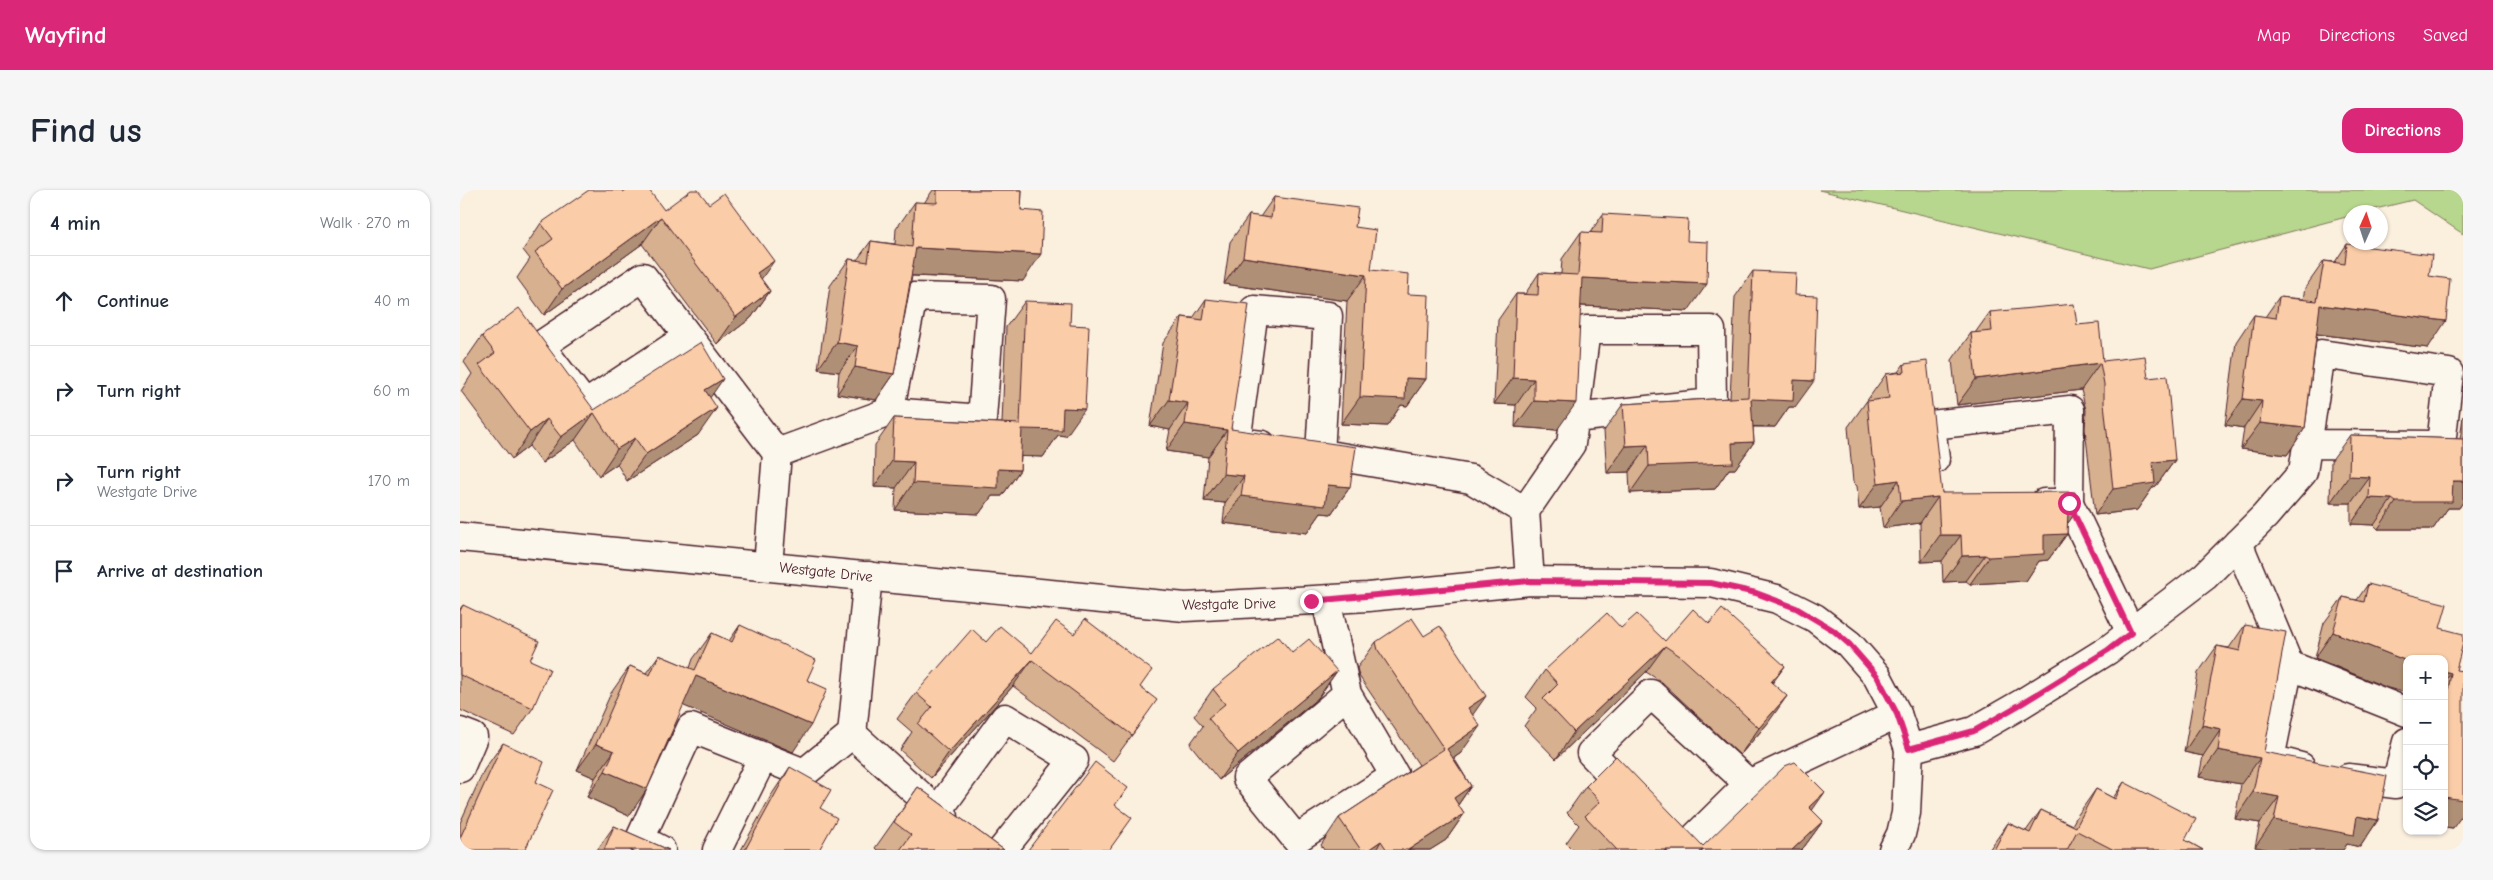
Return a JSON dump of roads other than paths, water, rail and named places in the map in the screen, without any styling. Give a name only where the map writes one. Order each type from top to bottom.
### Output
[{"type":"street","points":[[688,337],[585,405],[540,346],[644,277],[777,453],[768,566]]},
{"type":"street","points":[[777,453],[889,412],[982,418],[991,299],[913,297],[889,412]]},
{"type":"street","points":[[1320,454],[1328,316],[1254,310],[1236,442],[1471,478],[1525,511]]},
{"type":"street","points":[[1530,581],[1525,511],[1571,444],[1574,418],[1586,330],[1711,330],[1712,403],[1574,418]]},
{"type":"street","points":[[1909,749],[1974,731],[2021,704],[2108,650],[2205,576],[2265,516],[2303,472],[2307,444],[2321,354],[2449,373],[2442,445],[2307,444]]},
{"type":"street","points":[[1938,484],[1932,425],[2070,410],[2069,503],[2131,633]]},
{"type":"street","points":[[2020,503],[2069,503]]},
{"type":"street","name":"Westgate Drive","points":[[460,537],[1186,607],[1326,600],[1530,581],[1711,583],[1777,599],[1815,618],[1849,644],[1877,676],[1897,714],[1909,749],[1906,813],[1901,834],[1892,850]]},
{"type":"street","points":[[2238,543],[2289,665],[2270,760],[2333,776],[2396,784],[2406,745]]},
{"type":"street","points":[[661,850],[640,839],[691,728],[804,773],[852,734],[868,576]]},
{"type":"street","points":[[1326,600],[1347,694],[1395,776],[1296,839],[1247,778],[1347,694]]},
{"type":"street","points":[[2289,665],[2403,710]]},
{"type":"street","points":[[1749,784],[1651,694],[1591,753],[1684,848],[1749,784],[1897,714]]},
{"type":"street","points":[[937,812],[1005,718],[1074,760],[1002,850]]},
{"type":"street","points":[[460,732],[473,737],[460,768]]},
{"type":"street","points":[[852,734],[937,812],[977,839]]},
{"type":"street","points":[[717,850],[764,757]]}]
